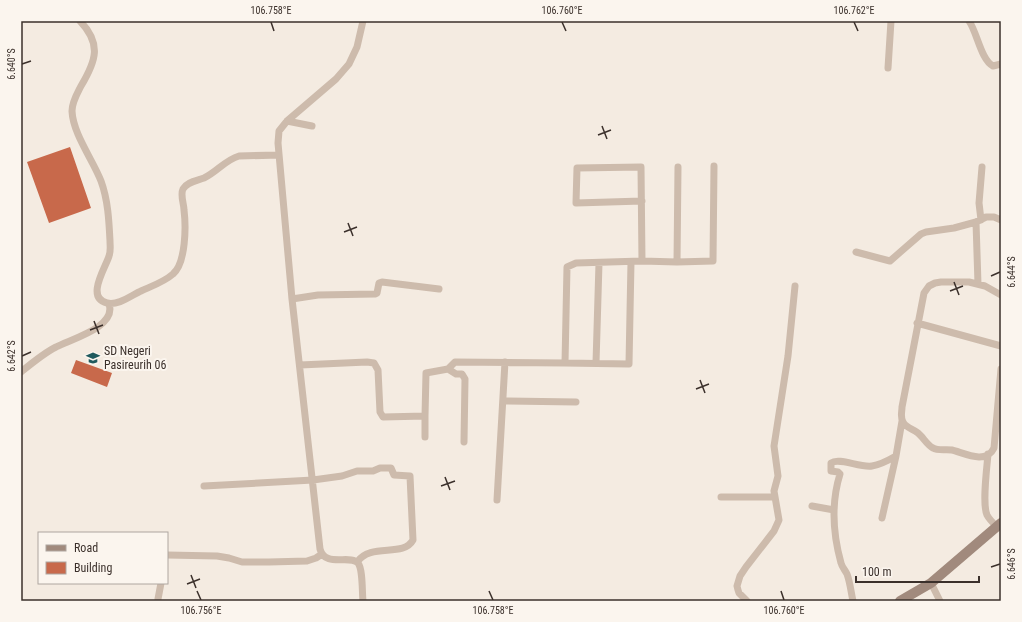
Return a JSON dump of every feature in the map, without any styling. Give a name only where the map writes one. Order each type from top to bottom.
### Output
[{"type":"main road","points":[[900,601],[931,583],[999,525]]},
{"type":"street","points":[[80,21],[91,33],[94,41],[94,54],[90,70],[75,97],[73,104],[73,117],[100,180],[106,203],[110,249],[107,263],[98,282],[97,288],[101,299],[109,304],[123,300],[163,281],[176,271],[180,264],[182,255],[185,221],[182,192],[186,186],[209,175],[234,157],[279,155]]},
{"type":"street","points":[[357,562],[327,558],[322,554],[320,549],[292,299],[278,143],[279,132],[286,121],[343,72],[354,56],[363,21]]},
{"type":"street","points":[[888,68],[891,21]]},
{"type":"street","points":[[969,21],[974,27],[987,61],[993,66],[1001,64]]},
{"type":"street","points":[[286,121],[312,126]]},
{"type":"street","points":[[565,363],[567,267],[576,263],[713,261],[714,166]]},
{"type":"street","points":[[642,201],[576,203],[578,168],[641,167],[642,201],[642,262]]},
{"type":"street","points":[[677,262],[678,167]]},
{"type":"street","points":[[978,284],[979,203],[982,167]]},
{"type":"street","points":[[856,252],[890,261],[926,232],[936,232],[990,217],[1001,220]]},
{"type":"street","points":[[425,437],[426,374],[448,369],[455,362],[629,364],[631,262]]},
{"type":"street","points":[[596,364],[599,263]]},
{"type":"street","points":[[292,299],[318,295],[375,294],[378,292],[379,283],[382,282],[439,289]]},
{"type":"street","points":[[882,518],[896,456],[902,421],[902,407],[924,293],[929,286],[941,282],[969,282],[978,284],[1001,295]]},
{"type":"street","points":[[747,601],[739,593],[737,586],[740,576],[746,566],[778,526],[779,516],[775,497],[775,486],[778,476],[774,446],[788,356],[795,286]]},
{"type":"street","points":[[21,372],[50,350],[88,332],[102,323],[110,314],[109,304]]},
{"type":"street","points":[[917,323],[1001,346]]},
{"type":"street","points":[[464,442],[465,362]]},
{"type":"street","points":[[497,500],[505,362]]},
{"type":"street","points":[[300,364],[374,363],[378,370],[380,412],[383,417],[426,416]]},
{"type":"street","points":[[448,369],[456,374],[462,374],[465,379]]},
{"type":"street","points":[[902,421],[907,427],[918,433],[934,448],[950,450],[971,457],[992,452],[998,443],[1001,369]]},
{"type":"street","points":[[503,401],[576,402]]},
{"type":"street","points":[[988,454],[985,508],[987,516],[999,525]]},
{"type":"street","points":[[853,601],[848,577],[842,566],[837,547],[834,510],[837,482],[840,474],[839,472],[831,471],[832,462],[847,462],[854,465],[872,466],[880,464],[896,456]]},
{"type":"street","points":[[204,486],[313,480],[342,476],[357,471],[373,471],[380,468],[391,468],[394,475],[411,477],[412,543],[403,548],[370,552],[362,556],[357,562]]},
{"type":"street","points":[[721,497],[775,497]]},
{"type":"street","points":[[812,506],[834,510]]},
{"type":"street","points":[[168,555],[217,556],[242,562],[269,562],[307,561],[322,554]]},
{"type":"street","points":[[357,562],[361,570],[363,601]]},
{"type":"street","points":[[931,583],[940,601]]},
{"type":"street","points":[[158,599],[161,584]]},
{"type":"building","points":[[70,147],[91,208],[49,223],[27,162]]},
{"type":"building","points":[[76,360],[112,373],[107,387],[71,373]]},
{"type":"place","name":"SD Negeri Pasireurih 06","points":[[93,358]]}]
